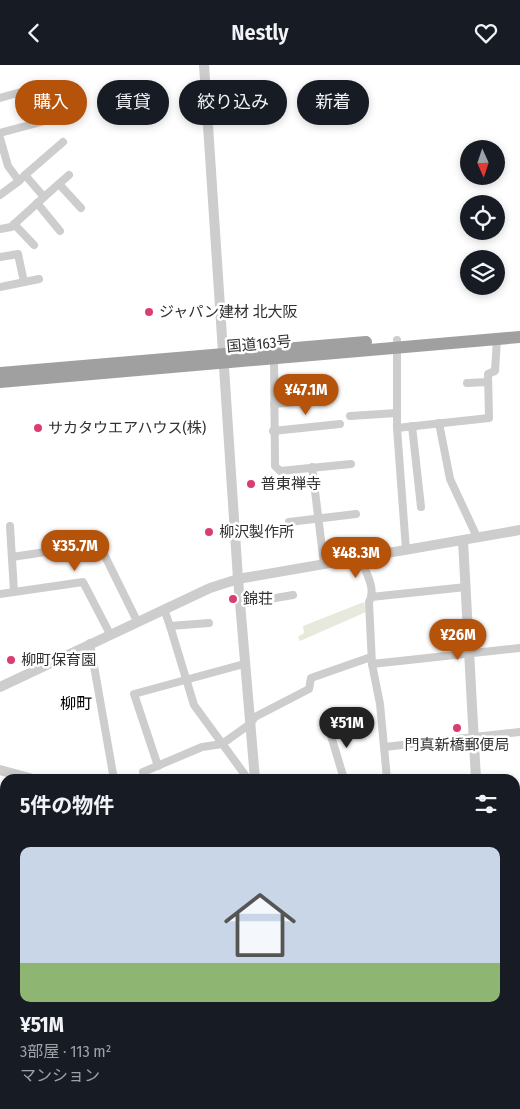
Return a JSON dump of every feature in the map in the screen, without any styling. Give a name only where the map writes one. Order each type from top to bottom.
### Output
[{"type":"highway","name":"国道163号","points":[[0,373],[274,355],[397,344],[520,329]]},
{"type":"highway","name":"国道163号","points":[[397,344],[520,337]]},
{"type":"highway","name":"国道163号","points":[[0,382],[225,359]]},
{"type":"street","points":[[204,65],[225,359],[238,579],[255,774]]},
{"type":"street","points":[[0,98],[15,94]]},
{"type":"street","points":[[0,133],[30,125]]},
{"type":"street","points":[[0,139],[8,166],[19,181]]},
{"type":"street","points":[[0,195],[19,181],[63,142]]},
{"type":"street","points":[[25,175],[44,197]]},
{"type":"street","points":[[0,229],[11,227],[70,175]]},
{"type":"street","points":[[59,184],[81,208]]},
{"type":"street","points":[[37,203],[60,231]]},
{"type":"street","points":[[14,224],[34,245]]},
{"type":"street","points":[[0,257],[18,254],[24,282]]},
{"type":"street","points":[[0,287],[39,279]]},
{"type":"street","points":[[397,428],[489,419],[488,375],[495,371],[497,339]]},
{"type":"street","points":[[397,344],[397,428],[406,550]]},
{"type":"street","points":[[274,355],[273,431],[275,466],[280,471],[351,464]]},
{"type":"street","points":[[467,383],[488,382]]},
{"type":"street","points":[[274,404],[327,399]]},
{"type":"street","points":[[350,416],[397,413]]},
{"type":"street","points":[[273,431],[340,423]]},
{"type":"street","points":[[440,423],[450,479],[477,537]]},
{"type":"street","points":[[412,426],[421,507]]},
{"type":"street","points":[[312,467],[324,564]]},
{"type":"street","points":[[289,522],[356,514]]},
{"type":"street","points":[[10,526],[14,592]]},
{"type":"street","points":[[0,687],[137,621],[210,588],[238,579],[520,530]]},
{"type":"street","points":[[463,541],[476,774]]},
{"type":"street","points":[[12,557],[99,544],[137,621]]},
{"type":"street","points":[[360,558],[371,587],[371,597],[368,602],[371,660],[380,704],[387,774]]},
{"type":"street","points":[[0,593],[83,582],[110,634]]},
{"type":"street","points":[[371,597],[466,587]]},
{"type":"street","points":[[240,604],[293,595]]},
{"type":"street","points":[[164,609],[194,705],[244,774]]},
{"type":"street","points":[[170,626],[209,623]]},
{"type":"street","points":[[90,643],[113,774]]},
{"type":"street","points":[[143,773],[202,747],[222,744],[250,724],[255,717],[309,689],[311,678],[371,660],[520,648]]},
{"type":"street","points":[[158,766],[134,694],[244,663]]},
{"type":"street","points":[[329,729],[342,774]]},
{"type":"street","points":[[384,747],[520,733]]},
{"type":"street","points":[[0,770],[14,774]]},
{"type":"shaded area","points":[[364,602],[366,612],[300,641],[298,637],[304,633],[303,626]]},
{"type":"place","name":"ジャパン建材 北大阪","points":[[149,312]]},
{"type":"place","name":"サカタウエアハウス(株)","points":[[38,428]]},
{"type":"place","name":"普東禅寺","points":[[251,484]]},
{"type":"place","name":"柳沢製作所","points":[[209,532]]},
{"type":"place","name":"錦荘","points":[[233,599]]},
{"type":"place","name":"柳町保育園","points":[[11,660]]},
{"type":"place","name":"門真新橋郵便局","points":[[457,728]]},
{"type":"district","name":"柳町","points":[[76,703]]}]
